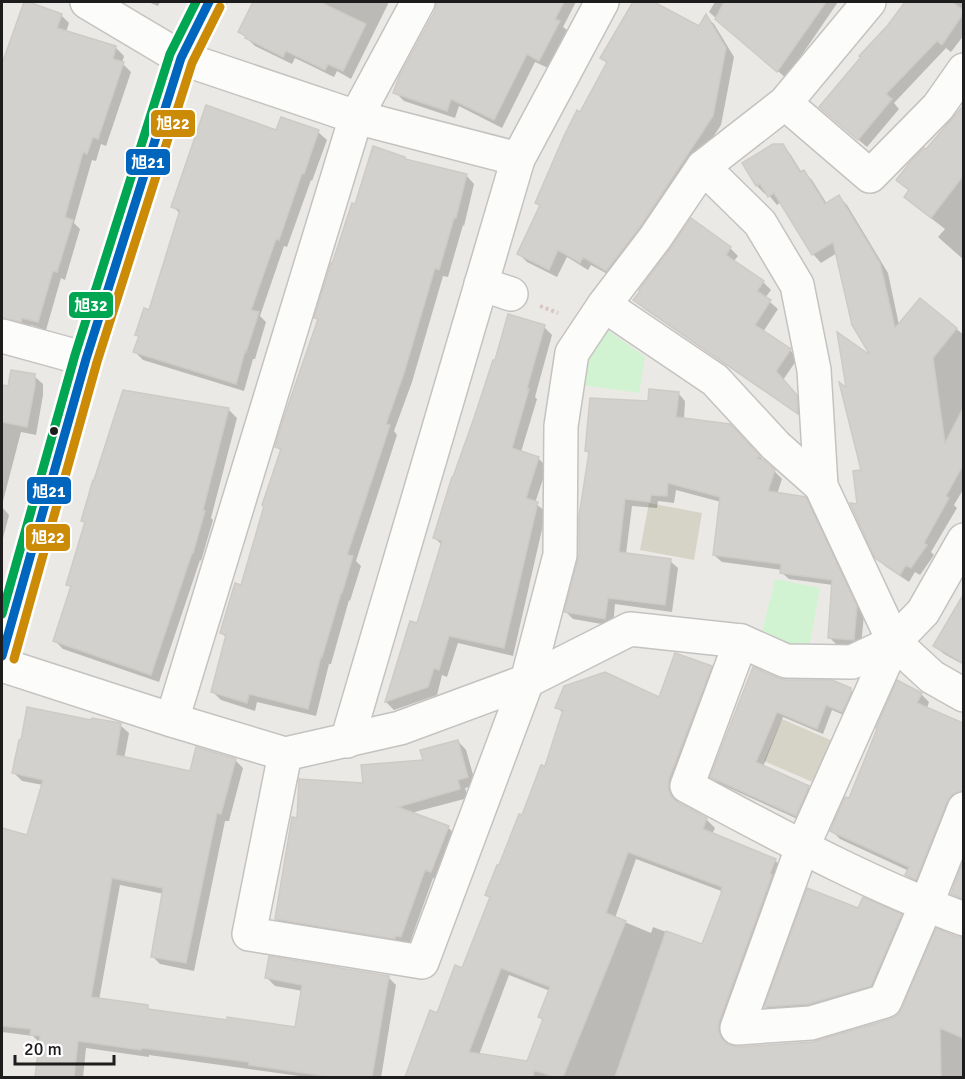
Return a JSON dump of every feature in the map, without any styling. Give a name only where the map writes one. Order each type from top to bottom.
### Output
[{"type":"street","points":[[87,2],[181,58],[356,117],[519,159]]},
{"type":"street","points":[[2,656],[86,358],[181,58],[209,2]]},
{"type":"street","points":[[172,720],[356,117],[418,2]]},
{"type":"street","points":[[347,741],[496,289],[519,159],[602,2]]},
{"type":"street","points":[[285,754],[249,934],[422,962],[527,681],[560,555],[561,426],[572,353],[586,315],[656,238],[703,167],[785,103],[869,2]]},
{"type":"street","points":[[785,103],[870,176],[938,107],[963,70]]},
{"type":"street","points":[[703,167],[760,223],[797,285],[814,370],[821,486],[894,642],[932,677],[963,695]]},
{"type":"street","points":[[586,315],[715,380],[776,446],[821,486]]},
{"type":"street","points":[[7,347],[86,358]]},
{"type":"street","points":[[963,540],[923,612],[894,642],[802,848],[737,1028],[811,1023],[885,1001],[926,906],[963,809]]},
{"type":"street","points":[[2,665],[285,754],[400,728],[527,681],[630,629],[741,641],[786,661],[852,662],[894,642]]},
{"type":"street","points":[[741,641],[687,786],[802,848],[926,906],[963,919]]},
{"type":"shaded area","points":[[649,503],[702,513],[694,560],[640,550]]},
{"type":"shaded area","points":[[782,719],[835,742],[817,784],[764,761]]},
{"type":"green space","points":[[599,324],[645,357],[639,393],[575,384]]},
{"type":"green space","points":[[775,579],[820,588],[809,648],[783,647],[761,636]]},
{"type":"building","points":[[24,2],[62,14],[57,28],[116,46],[113,59],[124,62],[98,139],[93,137],[87,154],[83,152],[65,217],[73,220],[57,272],[53,271],[38,322],[22,318],[21,322],[2,318],[2,64]]},
{"type":"building","points":[[253,2],[320,2],[366,24],[343,71],[328,64],[325,70],[286,51],[283,57],[245,38],[246,36],[238,32]]},
{"type":"building","points":[[437,2],[564,2],[555,19],[560,21],[539,61],[527,54],[494,120],[451,99],[447,111],[393,93],[399,77],[435,11]]},
{"type":"building","points":[[633,2],[654,2],[699,26],[706,14],[726,48],[713,116],[640,227],[606,271],[583,257],[580,263],[558,250],[549,270],[517,254],[540,205],[535,203],[564,136],[577,110],[580,112],[607,62],[600,58]]},
{"type":"building","points":[[724,2],[826,2],[777,72],[715,19]]},
{"type":"building","points":[[905,2],[952,2],[963,10],[963,14],[942,45],[937,41],[886,94],[892,99],[858,140],[819,107]]},
{"type":"building","points":[[206,105],[276,130],[281,117],[319,130],[251,310],[259,312],[236,384],[133,352],[139,336],[135,335],[144,308],[149,310],[180,210],[171,207]]},
{"type":"building","points":[[963,106],[963,176],[931,218],[904,197],[909,190],[896,180]]},
{"type":"building","points":[[773,144],[783,144],[800,172],[804,170],[825,204],[839,195],[880,263],[895,328],[920,298],[957,328],[933,358],[945,443],[963,408],[963,465],[946,496],[949,498],[924,543],[927,545],[911,568],[906,565],[900,575],[875,558],[850,503],[857,504],[853,471],[861,470],[839,382],[846,387],[837,332],[870,355],[852,325],[833,242],[812,255],[774,193],[768,197],[760,184],[756,186],[742,163]]},
{"type":"building","points":[[373,146],[405,157],[405,159],[467,174],[456,218],[454,218],[439,270],[435,268],[404,373],[386,424],[390,425],[347,555],[353,556],[321,656],[308,709],[249,694],[247,703],[211,692],[226,635],[220,633],[235,583],[241,585],[264,506],[262,505],[281,449],[275,447],[282,423],[318,319],[314,318],[331,263],[352,203],[355,204]]},
{"type":"building","points":[[691,218],[731,247],[726,255],[764,281],[757,291],[771,300],[755,325],[791,349],[776,371],[797,395],[798,414],[633,300]]},
{"type":"building","points":[[508,314],[545,325],[512,448],[539,457],[526,498],[538,502],[504,648],[449,636],[439,670],[434,668],[428,687],[385,702],[410,621],[417,623],[442,541],[433,538],[452,477],[493,360],[495,360]]},
{"type":"building","points":[[11,370],[35,374],[27,427],[2,422],[2,385],[8,386]]},
{"type":"building","points":[[649,389],[679,392],[676,417],[730,424],[760,456],[757,458],[775,470],[768,491],[806,497],[857,606],[854,640],[828,638],[832,580],[780,573],[781,564],[713,555],[720,497],[668,483],[667,496],[651,495],[650,502],[625,499],[619,552],[671,559],[665,605],[608,598],[605,619],[564,612],[579,555],[579,516],[589,452],[585,451],[590,398],[648,401]]},
{"type":"building","points":[[123,390],[229,408],[193,553],[151,675],[53,641],[71,586],[66,585],[85,522],[81,521]]},
{"type":"building","points":[[963,595],[963,663],[933,646]]},
{"type":"building","points":[[675,653],[712,666],[669,779],[668,788],[671,796],[678,803],[707,818],[703,829],[776,859],[719,1022],[718,1030],[722,1039],[729,1045],[738,1047],[812,1042],[891,1019],[898,1015],[902,1008],[936,928],[957,937],[963,937],[963,1038],[940,1028],[941,1077],[615,1077],[666,931],[702,944],[722,891],[722,887],[628,852],[606,913],[626,921],[563,1077],[554,1077],[534,1070],[533,1077],[405,1077],[430,1010],[437,1013],[455,965],[462,968],[490,897],[485,895],[497,865],[499,865],[519,814],[522,815],[541,765],[545,766],[563,710],[555,708],[564,686],[605,672],[659,697]],"holes":[[[501,968],[550,987],[538,1017],[543,1019],[527,1061],[469,1052]]]},
{"type":"building","points":[[753,667],[785,680],[832,680],[851,688],[842,712],[826,705],[817,729],[777,712],[756,762],[809,786],[796,816],[710,777]]},
{"type":"building","points":[[897,680],[922,693],[917,703],[963,723],[963,791],[953,794],[947,802],[916,880],[905,875],[909,867],[830,831],[845,797],[849,798]]},
{"type":"building","points":[[27,707],[91,720],[92,718],[121,723],[116,755],[190,771],[196,747],[236,759],[221,814],[217,813],[186,963],[151,957],[163,888],[112,878],[91,997],[148,1005],[148,1009],[295,1027],[302,985],[265,978],[269,956],[389,976],[372,1077],[331,1077],[249,1065],[249,1062],[78,1041],[74,1077],[35,1077],[40,1036],[30,1035],[31,1029],[2,1026],[2,828],[27,835],[43,780],[12,773]]},
{"type":"building","points":[[458,740],[468,777],[458,780],[460,789],[398,807],[449,826],[431,872],[425,870],[401,937],[395,936],[395,939],[275,919],[292,817],[297,818],[299,779],[363,783],[361,765],[423,760],[420,750]]},
{"type":"building","points":[[963,861],[963,899],[951,894]]},
{"type":"building","points":[[807,888],[858,908],[863,897],[902,914],[871,986],[808,1004],[764,1007]]},
{"type":"transit line","name":"旭32","points":[[2,614],[75,355],[170,54],[196,2]]},
{"type":"transit line","name":"旭21","points":[[2,656],[86,359],[181,58],[209,2]]},
{"type":"transit line","name":"旭22","points":[[14,659],[97,362],[192,63],[220,7]]}]
